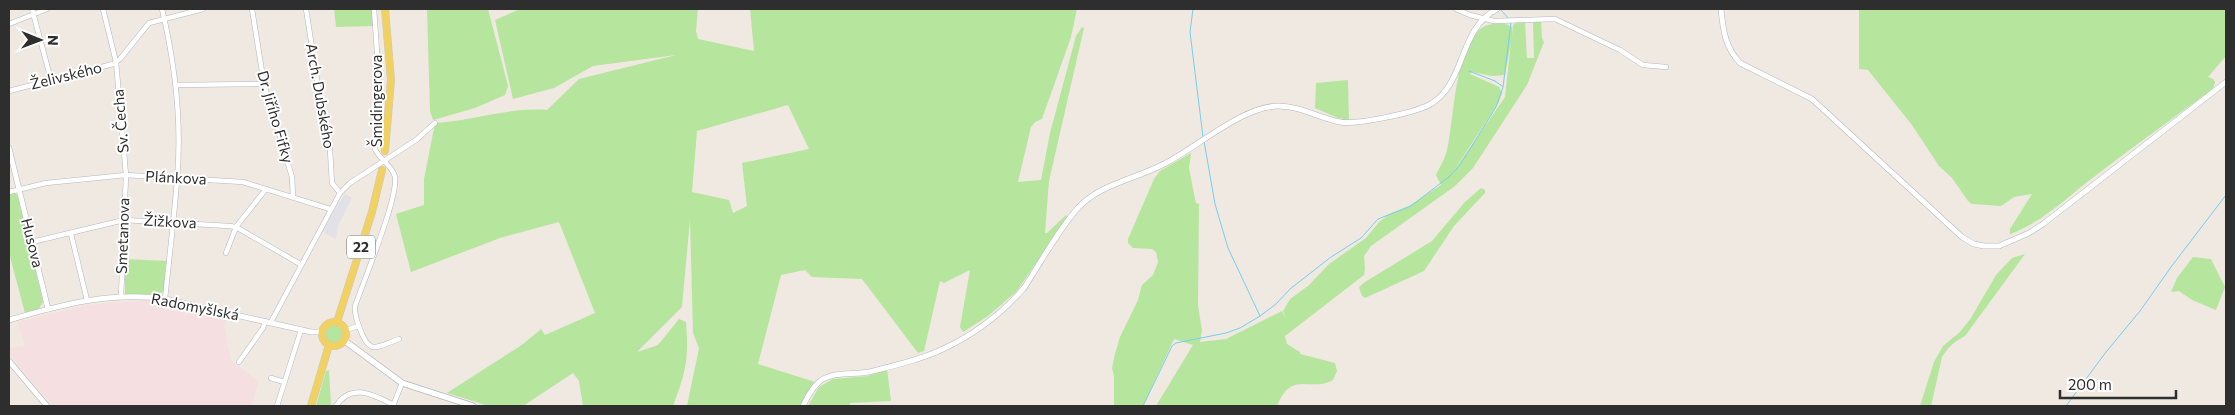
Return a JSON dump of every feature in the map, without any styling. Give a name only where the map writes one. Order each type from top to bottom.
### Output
[{"type":"main road","points":[[385,9],[390,80],[385,152]]},
{"type":"main road","name":"22","points":[[337,322],[372,212],[382,170]]},
{"type":"main road","points":[[337,322],[346,330],[344,341],[336,346],[329,345],[324,341],[322,332],[327,324],[337,322]]},
{"type":"main road","points":[[344,341],[402,383],[473,406]]},
{"type":"main road","points":[[311,406],[329,345]]},
{"type":"street","points":[[32,9],[51,80]]},
{"type":"street","points":[[9,24],[47,9]]},
{"type":"street","name":"Sv. Čecha","points":[[103,9],[116,62],[126,175]]},
{"type":"street","points":[[162,9],[176,86],[178,179],[165,299]]},
{"type":"street","name":"Želivského","points":[[9,91],[51,80],[77,77],[116,62],[147,26],[164,18],[203,9]]},
{"type":"street","name":"Dr. Jiřího Fifky","points":[[252,9],[264,84],[292,176],[293,196]]},
{"type":"street","name":"Arch. Dubského","points":[[306,9],[321,105],[329,134],[332,183],[340,193]]},
{"type":"street","name":"Šmidingerova","points":[[358,326],[355,306],[387,215],[394,187],[394,175],[375,149],[380,80],[374,9]]},
{"type":"street","points":[[1456,9],[1494,21],[1555,19],[1620,50],[1643,64],[1666,68]]},
{"type":"street","points":[[803,406],[817,384],[827,377],[867,372],[905,361],[944,349],[965,336],[992,318],[1014,299],[1024,288],[1078,209],[1095,194],[1167,163],[1248,114],[1268,107],[1287,106],[1340,122],[1356,123],[1429,105],[1445,92],[1457,70],[1472,32],[1483,18],[1497,9]]},
{"type":"street","points":[[1721,9],[1726,42],[1731,54],[1740,63],[1812,99],[1962,237],[1974,244],[1984,246],[1999,246],[2043,224],[2226,82]]},
{"type":"street","points":[[176,86],[264,84]]},
{"type":"street","points":[[238,362],[268,322],[340,193],[350,183],[416,140],[435,123]]},
{"type":"street","name":"Husova","points":[[9,148],[48,309]]},
{"type":"street","name":"Plánkova","points":[[9,192],[46,183],[126,175],[238,182],[293,196],[330,209]]},
{"type":"street","name":"Smetanova","points":[[121,297],[126,175]]},
{"type":"street","points":[[226,253],[236,226],[266,189]]},
{"type":"street","name":"Žižkova","points":[[32,242],[124,220],[236,226],[300,264]]},
{"type":"street","points":[[71,234],[87,300]]},
{"type":"street","name":"Radomyšlská","points":[[9,320],[87,300],[121,297],[165,299],[301,330],[322,332]]},
{"type":"street","points":[[346,330],[358,326],[368,346],[376,347],[399,339]]},
{"type":"street","points":[[277,406],[301,330]]},
{"type":"street","points":[[9,361],[47,406]]},
{"type":"street","points":[[271,378],[284,382]]},
{"type":"street","points":[[336,406],[344,396],[362,392],[393,405],[402,383]]},
{"type":"shaded area","points":[[345,194],[352,198],[338,226],[336,239],[321,231]]},
{"type":"shaded area","points":[[148,300],[227,317],[224,326],[231,360],[259,382],[251,406],[53,406],[9,354],[9,348],[25,346],[18,322],[87,305]]},
{"type":"green space","points":[[334,9],[372,9],[373,26],[336,27]]},
{"type":"green space","points":[[427,9],[488,9],[508,86],[505,95],[475,108],[433,120],[430,111]]},
{"type":"green space","points":[[520,9],[698,9],[696,31],[698,39],[754,51],[750,9],[1077,9],[1071,37],[1042,119],[1035,122],[1031,127],[1018,182],[1041,180],[1050,133],[1076,36],[1082,27],[1084,28],[1049,181],[1045,233],[1066,215],[1067,218],[1017,291],[988,316],[963,332],[960,327],[970,270],[944,283],[940,281],[924,351],[918,353],[862,279],[812,277],[805,270],[781,275],[758,364],[815,382],[800,406],[687,406],[699,348],[693,333],[690,219],[682,307],[637,352],[658,345],[679,319],[686,322],[686,365],[673,406],[583,406],[579,381],[573,373],[523,406],[489,406],[447,393],[523,344],[541,329],[545,335],[595,313],[559,222],[500,238],[411,272],[396,214],[424,205],[424,179],[435,123],[519,110],[547,110],[579,79],[676,55],[593,66],[554,88],[513,99],[495,20]],"holes":[[[788,105],[809,149],[742,163],[747,206],[733,213],[729,200],[692,192],[697,131]]]},
{"type":"green space","points":[[1859,9],[2226,9],[2226,56],[2208,77],[2215,82],[2213,89],[2124,154],[2044,216],[2010,234],[2010,229],[2032,194],[2014,197],[2001,206],[1972,204],[1968,201],[1952,178],[1939,166],[1912,125],[1868,70],[1859,69]]},
{"type":"green space","points":[[1541,21],[1544,42],[1527,85],[1473,168],[1455,186],[1371,246],[1364,256],[1364,275],[1285,336],[1287,344],[1300,352],[1300,354],[1335,363],[1337,371],[1333,380],[1325,383],[1295,385],[1289,388],[1283,395],[1277,406],[1156,406],[1193,345],[1174,339],[1143,406],[1114,406],[1114,376],[1112,368],[1120,337],[1138,300],[1142,285],[1153,275],[1158,262],[1156,252],[1152,249],[1133,248],[1128,243],[1128,239],[1154,179],[1160,171],[1191,153],[1189,168],[1196,203],[1199,204],[1198,306],[1202,330],[1200,342],[1226,339],[1282,311],[1286,320],[1283,311],[1290,299],[1308,286],[1329,264],[1366,238],[1379,222],[1391,213],[1409,206],[1441,185],[1436,175],[1446,154],[1458,79],[1463,58],[1470,41],[1481,29],[1494,24],[1512,27],[1512,35],[1513,25],[1517,22],[1525,22],[1527,58],[1534,58],[1533,22]],"holes":[[[1511,42],[1505,97],[1451,175],[1499,102],[1502,93],[1499,87],[1470,74],[1472,72],[1492,76],[1505,75]]]},
{"type":"green space","points":[[1348,80],[1349,120],[1338,118],[1315,108],[1316,83]]},
{"type":"green space","points":[[1481,188],[1485,190],[1485,193],[1454,226],[1424,271],[1365,298],[1362,296],[1359,287],[1432,241],[1465,202]]},
{"type":"green space","points":[[14,192],[18,196],[43,302],[38,310],[25,313],[9,253],[9,193]]},
{"type":"green space","points":[[2025,254],[1965,336],[1944,353],[1931,406],[1920,406],[1934,362],[1943,346],[1960,332],[1971,318],[1996,275],[2012,258]]},
{"type":"green space","points":[[2193,257],[2211,259],[2225,287],[2216,310],[2192,300],[2179,291],[2171,292],[2177,278]]},
{"type":"green space","points":[[125,259],[166,261],[164,291],[158,295],[125,294]]},
{"type":"green space","points":[[334,325],[340,328],[343,334],[340,340],[334,343],[328,340],[325,334],[328,328]]},
{"type":"green space","points":[[887,369],[891,401],[850,403],[850,406],[808,406],[819,387],[833,379],[868,376]]},
{"type":"green space","points":[[329,370],[331,406],[316,406],[326,371]]},
{"type":"waterway","points":[[1193,9],[1190,32],[1203,137]]},
{"type":"waterway","points":[[1500,9],[1509,19]]},
{"type":"waterway","points":[[1143,406],[1172,346],[1176,343],[1226,333],[1240,328],[1260,316],[1276,304],[1290,289],[1331,257],[1361,238],[1378,219],[1411,206],[1450,176],[1460,165],[1496,107],[1503,87],[1511,23]]},
{"type":"waterway","points":[[1469,71],[1495,81],[1502,86]]},
{"type":"waterway","points":[[1204,141],[1215,204],[1228,248],[1260,316]]},
{"type":"waterway","points":[[2066,406],[2106,352],[2140,311],[2226,195]]}]
